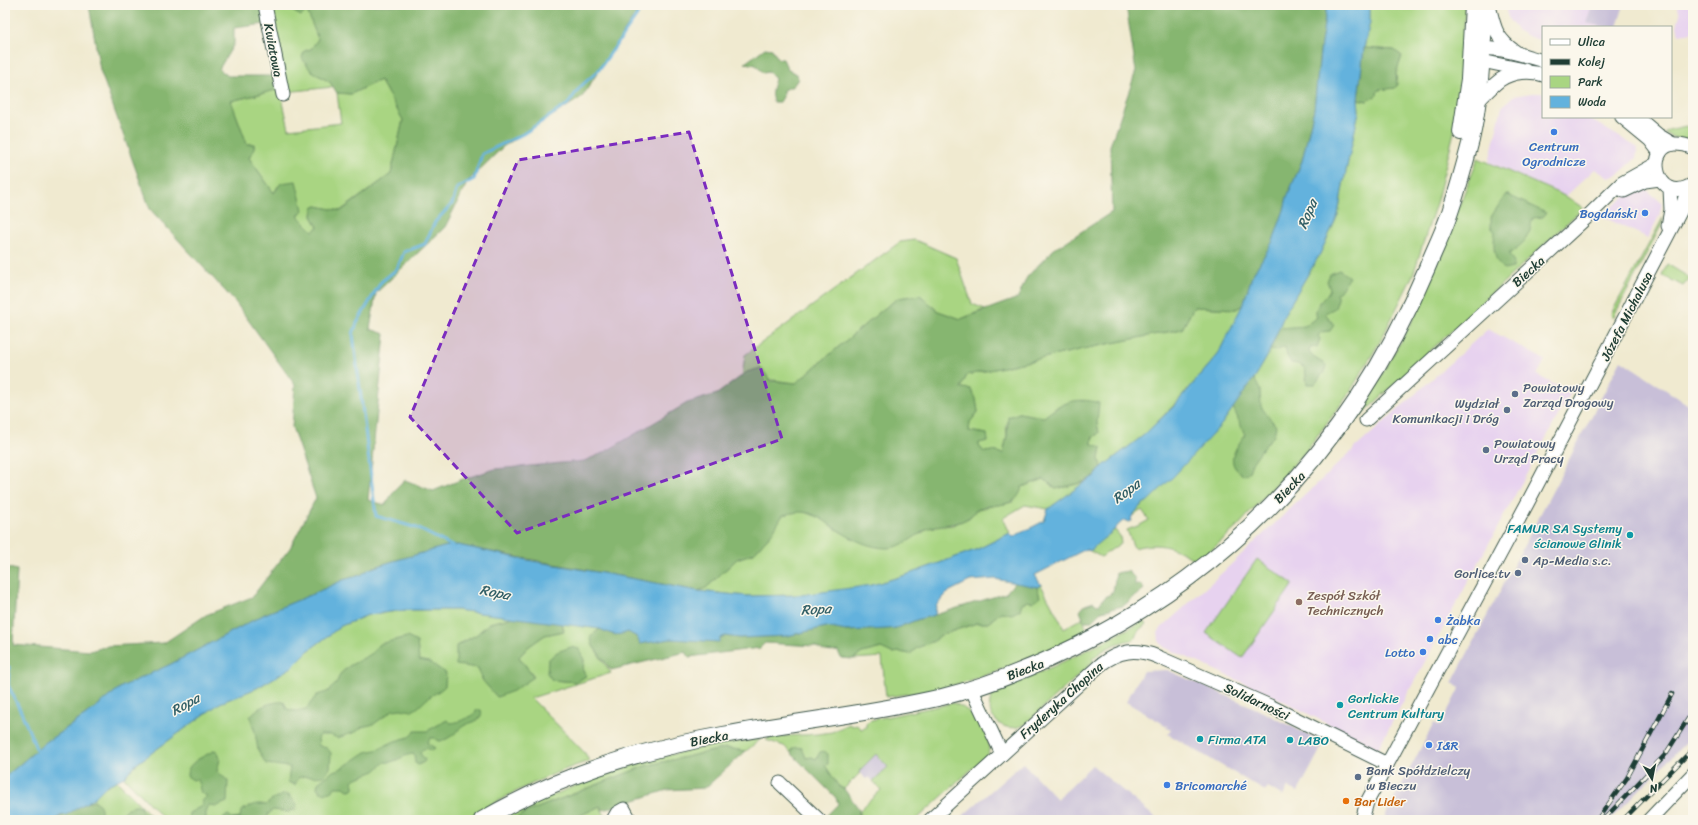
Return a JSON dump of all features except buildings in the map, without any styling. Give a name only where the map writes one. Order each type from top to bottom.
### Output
[{"type":"main road","points":[[1473,5],[1478,57]]},
{"type":"main road","points":[[1478,57],[1485,5]]},
{"type":"main road","name":"Biecka","points":[[482,820],[561,781],[622,759],[675,745],[723,735],[892,707],[944,696],[971,688],[1032,667],[1061,655],[1131,617],[1180,584],[1232,543],[1307,468],[1344,421],[1390,346],[1420,284],[1451,211],[1471,140],[1478,101],[1478,57]]},
{"type":"main road","name":"Biecka","points":[[1420,284],[1445,200],[1478,57]]},
{"type":"street","name":"Kwiatowa","points":[[265,5],[283,95]]},
{"type":"street","points":[[1489,5],[1498,35],[1505,45],[1519,54]]},
{"type":"street","points":[[1478,57],[1497,50],[1519,54],[1542,61]]},
{"type":"street","points":[[1478,57],[1538,73]]},
{"type":"street","points":[[1478,101],[1500,80],[1510,75],[1538,73]]},
{"type":"street","points":[[1623,118],[1650,140],[1658,158],[1660,179],[1670,188],[1679,189],[1690,186]]},
{"type":"street","points":[[1638,118],[1658,135],[1673,144],[1691,144]]},
{"type":"street","name":"Biecka","points":[[1366,420],[1585,219],[1622,183],[1658,158],[1673,144]]},
{"type":"street","name":"Biecka","points":[[1585,219],[1631,186],[1645,181],[1660,179]]},
{"type":"street","name":"Józefa Michalusa","points":[[1362,820],[1367,802],[1528,502],[1681,210],[1690,186]]},
{"type":"street","name":"Józefa Michalusa","points":[[1666,237],[1671,210],[1670,188]]},
{"type":"street","name":"Solidarności","points":[[1124,652],[1136,651],[1149,653],[1270,706],[1387,764]]},
{"type":"street","name":"Fryderyka Chopina","points":[[930,820],[1100,665],[1110,657],[1124,652]]},
{"type":"street","points":[[971,688],[1002,754]]},
{"type":"street","points":[[1649,820],[1693,774]]},
{"type":"street","points":[[780,783],[819,820]]},
{"type":"street","points":[[613,820],[617,813],[624,809],[630,820]]},
{"type":"highlighted area","points":[[689,132],[782,439],[517,533],[410,417],[518,160]]},
{"type":"shaded area","points":[[1508,5],[1592,5],[1586,23],[1601,26],[1542,26],[1542,41],[1530,37],[1517,30],[1509,20],[1506,11]]},
{"type":"shaded area","points":[[1592,5],[1624,5],[1617,26],[1601,26],[1586,23]]},
{"type":"shaded area","points":[[1677,5],[1693,5],[1693,32],[1679,34],[1677,26],[1680,14]]},
{"type":"shaded area","name":"Centrum Ogrodnicze","points":[[1542,93],[1542,118],[1588,118],[1638,148],[1636,158],[1619,174],[1609,178],[1595,169],[1566,196],[1489,162],[1502,107],[1513,96]]},
{"type":"shaded area","points":[[1640,187],[1646,189],[1662,203],[1659,216],[1648,238],[1601,216],[1624,197]]},
{"type":"shaded area","points":[[1488,329],[1545,360],[1537,375],[1555,385],[1572,390],[1377,750],[1282,700],[1164,647],[1159,641],[1158,631],[1354,449]]},
{"type":"shaded area","points":[[1621,360],[1693,408],[1693,735],[1610,820],[1383,820],[1434,723],[1440,726],[1460,687],[1452,683]]},
{"type":"shaded area","points":[[1167,670],[1255,708],[1324,743],[1298,792],[1288,787],[1283,796],[1268,787],[1265,791],[1168,734],[1171,730],[1166,728],[1167,726],[1126,702],[1143,671]]},
{"type":"shaded area","points":[[876,754],[888,767],[873,781],[869,777],[866,779],[858,771]]},
{"type":"shaded area","points":[[1023,763],[1057,799],[1092,765],[1158,820],[958,820]]},
{"type":"green space","points":[[89,5],[263,5],[266,24],[234,28],[234,44],[219,69],[228,76],[278,76],[280,89],[231,101],[247,144],[254,144],[254,149],[249,158],[274,193],[281,183],[296,181],[303,210],[298,216],[313,231],[318,227],[312,216],[313,208],[317,206],[341,211],[391,174],[403,120],[380,80],[351,94],[337,93],[330,82],[311,71],[302,58],[304,51],[311,49],[318,39],[307,11],[301,16],[289,9],[288,5],[641,5],[582,97],[504,146],[468,181],[445,227],[376,293],[370,329],[385,334],[368,500],[385,505],[395,490],[405,480],[433,491],[463,479],[495,469],[584,461],[603,453],[687,403],[717,394],[747,372],[761,368],[771,381],[796,383],[898,298],[920,295],[938,311],[961,319],[1018,298],[1027,277],[1053,250],[1112,212],[1110,146],[1136,71],[1126,5],[1327,5],[1321,43],[1314,109],[1302,161],[1287,197],[1273,241],[1252,276],[1243,305],[1236,309],[1194,307],[1182,329],[967,375],[961,388],[971,389],[976,399],[978,412],[970,422],[969,431],[987,434],[988,441],[979,443],[979,446],[984,452],[993,451],[1003,454],[1007,436],[1008,417],[1019,413],[1044,417],[1069,402],[1083,400],[1099,403],[1097,423],[1099,433],[1092,438],[1092,444],[1101,447],[1099,459],[1102,467],[1097,473],[1087,480],[1056,489],[1044,479],[1022,487],[1016,499],[1011,502],[979,508],[963,521],[931,527],[903,544],[887,548],[875,547],[857,541],[812,514],[801,512],[783,515],[772,533],[754,553],[737,559],[706,588],[698,591],[458,545],[447,546],[390,562],[369,569],[361,575],[343,580],[265,614],[171,664],[121,687],[87,714],[46,742],[5,777],[5,567],[17,570],[13,645],[90,651],[107,646],[164,643],[206,615],[252,597],[290,548],[316,498],[292,427],[295,385],[236,303],[150,209],[100,70]]},
{"type":"green space","points":[[267,5],[288,5],[289,9],[307,10],[318,39],[311,49],[311,71],[330,82],[333,87],[285,92]]},
{"type":"green space","points":[[1370,5],[1465,5],[1462,78],[1456,107],[1454,132],[1437,200],[1413,275],[1381,340],[1348,395],[1305,452],[1237,527],[1198,562],[1182,552],[1160,545],[1134,548],[1127,530],[1149,520],[1142,510],[1133,516],[1135,511],[1148,501],[1221,425],[1257,374],[1267,357],[1285,313],[1320,254],[1338,215],[1359,111],[1358,99],[1367,101],[1378,90],[1395,88],[1397,86],[1396,73],[1402,56],[1394,50],[1364,48],[1370,22]]},
{"type":"green space","points":[[765,48],[772,49],[778,59],[783,59],[788,70],[797,74],[798,79],[793,86],[783,90],[783,97],[780,102],[774,102],[772,90],[775,79],[769,72],[763,73],[756,65],[745,63]]},
{"type":"green space","points":[[1364,48],[1394,50],[1402,56],[1396,73],[1397,86],[1395,88],[1378,90],[1377,95],[1367,101],[1358,99]]},
{"type":"green space","points":[[380,80],[403,120],[391,174],[340,211],[317,206],[313,208],[312,216],[318,227],[313,231],[297,216],[278,186],[274,193],[249,158],[254,149],[254,144],[247,144],[231,101],[280,89],[289,129],[341,123],[337,93],[351,94]]},
{"type":"green space","points":[[1686,126],[1693,132],[1693,135],[1686,138],[1675,138],[1664,133],[1668,130]]},
{"type":"green space","points":[[1478,158],[1567,197],[1583,208],[1354,422],[1352,421],[1367,401],[1416,314]]},
{"type":"green space","points":[[1506,194],[1546,213],[1543,217],[1533,218],[1530,231],[1525,240],[1509,254],[1514,262],[1513,268],[1504,270],[1500,266],[1496,257],[1494,248],[1495,232],[1491,227],[1491,217]]},
{"type":"green space","points":[[1663,218],[1662,224],[1613,318],[1611,314]]},
{"type":"green space","points":[[915,240],[956,258],[972,304],[985,309],[961,319],[938,311],[920,295],[898,298],[796,383],[742,376],[745,355],[900,242]]},
{"type":"green space","points":[[1667,264],[1690,278],[1683,286],[1662,275]]},
{"type":"green space","points":[[1339,270],[1349,277],[1340,291],[1336,294],[1338,299],[1335,308],[1325,313],[1334,325],[1330,331],[1321,332],[1318,336],[1320,339],[1317,347],[1310,348],[1309,352],[1313,357],[1326,365],[1324,372],[1315,384],[1307,384],[1305,368],[1298,364],[1291,363],[1287,356],[1285,347],[1276,351],[1270,350],[1279,328],[1305,326],[1317,317],[1316,309],[1330,289],[1327,281],[1330,274]]},
{"type":"green space","points":[[1243,305],[1217,356],[1177,402],[1144,435],[1102,467],[1099,459],[1101,448],[1092,444],[1092,438],[1099,433],[1097,423],[1058,406],[1044,418],[1019,413],[1006,425],[1007,436],[1003,454],[993,451],[984,452],[979,446],[979,443],[987,434],[969,431],[970,422],[978,412],[976,399],[971,389],[961,388],[967,375],[1182,329],[1194,307],[1236,309]]},
{"type":"green space","points":[[1254,378],[1260,390],[1261,407],[1276,426],[1274,436],[1265,445],[1252,463],[1249,472],[1243,475],[1234,466],[1233,461],[1235,451],[1245,435],[1233,407]]},
{"type":"green space","points":[[1044,479],[1056,489],[1085,482],[1048,509],[1025,505],[1003,518],[1010,533],[978,549],[906,575],[869,586],[801,595],[747,596],[698,591],[706,588],[737,559],[754,553],[772,533],[782,515],[801,511],[821,518],[841,532],[921,534],[928,528],[953,525],[969,518],[978,509],[1013,502],[1022,487]]},
{"type":"green space","points":[[1115,530],[1120,536],[1121,543],[1101,557],[1090,551],[1098,542]]},
{"type":"green space","points":[[1257,559],[1293,584],[1242,658],[1206,633]]},
{"type":"green space","points":[[1128,571],[1135,578],[1135,586],[1140,584],[1144,589],[1123,606],[1102,611],[1092,621],[1084,621],[1080,611],[1085,605],[1094,602],[1095,604],[1099,605],[1103,599],[1113,592],[1116,573]]},
{"type":"green space","points":[[1015,582],[1037,587],[1040,597],[1033,602],[1028,601],[1022,603],[1020,610],[1012,614],[1001,612],[988,623],[977,623],[941,635],[934,641],[917,648],[910,654],[900,652],[892,653],[881,648],[862,653],[853,659],[841,658],[838,651],[826,651],[815,646],[765,643],[760,648],[689,657],[686,652],[611,670],[593,646],[590,636],[600,629],[614,634],[628,632],[637,637],[640,643],[671,639],[720,638],[725,636],[739,638],[787,636],[826,627],[846,631],[896,628],[919,619],[1006,593]]},
{"type":"green space","points":[[1041,585],[1064,628],[1083,618],[1087,632],[1036,656],[965,682],[924,692],[886,697],[882,657],[853,659],[862,653],[882,648],[892,653],[900,652],[910,654],[917,648],[934,641],[941,635],[977,623],[988,623],[1001,612],[1008,612],[1022,603],[1040,597],[1037,587]]},
{"type":"green space","points":[[405,610],[457,610],[514,617],[489,623],[476,635],[456,646],[478,668],[483,681],[534,676],[519,657],[528,647],[545,635],[564,631],[562,623],[600,629],[591,636],[593,646],[611,673],[531,698],[585,753],[589,761],[525,787],[464,820],[165,820],[124,777],[135,765],[220,703],[257,688],[292,667],[308,651],[341,626],[368,615]],"holes":[[[584,660],[583,671],[586,676],[576,682],[552,680]]]},
{"type":"green space","points":[[514,617],[562,623],[564,631],[545,635],[528,647],[519,657],[534,677],[513,691],[497,697],[483,681],[478,668],[456,665],[456,646],[476,635],[490,623]]},
{"type":"green space","points":[[1143,621],[1146,624],[1139,630],[1133,640],[1116,644],[1097,655],[1092,659],[1094,661],[1024,725],[1015,728],[1006,727],[999,724],[994,718],[990,711],[990,704],[992,696],[998,689],[1054,666]]},
{"type":"green space","points":[[407,637],[417,642],[419,660],[429,662],[446,673],[445,686],[443,688],[412,711],[401,709],[393,710],[374,724],[362,727],[356,732],[337,738],[331,735],[320,735],[318,739],[319,746],[327,748],[331,753],[330,768],[324,776],[301,777],[298,778],[295,785],[288,782],[290,767],[266,764],[258,750],[255,732],[250,717],[256,710],[265,705],[279,702],[284,702],[287,709],[296,711],[306,709],[317,695],[327,692],[336,684],[340,674],[349,666],[371,654],[379,644]]},
{"type":"green space","points":[[571,647],[579,649],[584,660],[583,671],[586,676],[576,682],[552,680],[547,673],[548,660],[557,652]]},
{"type":"green space","points":[[953,703],[968,711],[981,724],[988,741],[989,750],[987,758],[985,757],[916,820],[859,820],[860,810],[881,790],[873,781],[888,767],[876,754],[844,789],[834,781],[819,760],[806,758],[801,748],[792,749],[791,753],[784,746],[766,740],[769,737],[832,732],[849,724],[852,726],[857,724],[861,729],[866,727],[866,723],[871,720]]},
{"type":"green space","points":[[477,710],[481,710],[482,714],[480,717],[464,726],[448,738],[438,741],[434,738],[430,738],[427,743],[435,748],[431,751],[427,748],[422,750],[420,753],[425,760],[418,765],[415,763],[414,754],[410,754],[392,762],[385,762],[375,771],[354,779],[352,781],[354,789],[348,790],[344,787],[335,787],[329,792],[320,792],[317,787],[318,783],[333,771],[342,768],[366,752],[376,750],[395,741],[409,737],[415,731],[427,731],[447,720],[450,723],[461,721],[472,715]]},
{"type":"green space","points":[[761,739],[746,751],[726,748],[645,766],[527,812],[512,820],[501,820],[563,791],[627,767],[693,750],[727,743]]},
{"type":"green space","points":[[796,747],[802,748],[806,758],[811,757],[816,759],[820,752],[824,751],[828,754],[828,764],[825,765],[839,787],[844,789],[859,809],[858,820],[831,820],[826,816],[838,804],[836,798],[791,753],[792,749]]},
{"type":"green space","points":[[726,748],[746,751],[705,788],[667,790],[603,810],[600,806],[571,820],[512,820],[527,812],[645,766]]},
{"type":"green space","points":[[215,750],[218,752],[220,759],[217,771],[228,781],[227,802],[215,807],[210,805],[206,808],[206,820],[188,820],[189,813],[202,806],[202,801],[207,796],[201,793],[197,779],[193,780],[187,776],[188,771],[193,763]]},
{"type":"green space","points":[[116,780],[155,820],[99,820],[101,815],[95,801],[85,803]]},
{"type":"green space","points":[[285,794],[290,796],[297,805],[296,809],[288,812],[273,810],[269,813],[266,820],[221,820],[228,815],[234,819],[240,818],[241,811],[256,804],[266,805],[273,799]]},
{"type":"green space","points":[[95,801],[101,807],[99,820],[55,820],[85,803]]},
{"type":"green space","points":[[140,806],[143,813],[150,815],[153,820],[119,820],[117,818],[127,808]]},
{"type":"green space","points":[[600,806],[607,820],[571,820]]},
{"type":"water","name":"Ropa","points":[[1327,5],[1370,5],[1370,22],[1364,48],[1358,99],[1359,111],[1338,215],[1320,254],[1285,313],[1267,357],[1257,374],[1221,425],[1174,476],[1148,501],[1141,505],[1131,518],[1132,521],[1129,522],[1125,520],[1121,522],[1090,551],[1086,549],[1035,575],[1041,585],[1037,587],[995,579],[970,581],[948,592],[936,606],[935,615],[919,619],[896,628],[846,631],[826,627],[787,636],[739,638],[725,636],[720,638],[719,642],[671,639],[640,644],[637,637],[628,632],[614,634],[600,629],[457,610],[405,610],[368,615],[341,626],[308,651],[292,667],[257,688],[220,703],[135,765],[124,777],[106,786],[94,798],[66,815],[60,816],[55,820],[5,820],[5,777],[46,742],[86,715],[121,687],[171,664],[265,614],[343,580],[361,575],[369,569],[390,562],[447,546],[458,545],[532,561],[698,591],[747,596],[801,595],[872,585],[906,575],[978,549],[1010,533],[1013,537],[1044,521],[1048,509],[1096,475],[1102,467],[1144,435],[1174,406],[1217,356],[1244,302],[1252,276],[1273,241],[1287,197],[1302,161],[1314,109],[1321,43]]},
{"type":"waterway","points":[[454,547],[417,528],[376,516],[353,334],[357,323],[381,282],[397,269],[404,252],[425,244],[435,222],[452,204],[457,188],[474,179],[482,154],[523,134],[568,104],[580,87],[598,71],[636,17],[642,5]]},
{"type":"waterway","points":[[5,665],[9,667],[8,685],[38,753]]},
{"type":"railway","points":[[1597,820],[1627,778],[1672,694]]},
{"type":"railway","points":[[1604,819],[1665,755],[1693,711]]},
{"type":"railway","points":[[1623,820],[1693,749]]},
{"type":"place","name":"Centrum Ogrodnicze","points":[[1554,132]]},
{"type":"place","name":"Bogdański","points":[[1645,213]]},
{"type":"place","name":"Powiatowy Zarząd Drogowy","points":[[1515,394]]},
{"type":"place","name":"Wydział Komunikacji i Dróg","points":[[1507,410]]},
{"type":"place","name":"Powiatowy Urząd Pracy","points":[[1486,450]]},
{"type":"place","name":"FAMUR SA Systemy ścianowe Glinik","points":[[1630,535]]},
{"type":"place","name":"Ap-Media s.c.","points":[[1525,560]]},
{"type":"place","name":"Gorlice.tv","points":[[1518,573]]},
{"type":"place","name":"Zespół Szkół Technicznych","points":[[1299,602]]},
{"type":"place","name":"Żabka","points":[[1438,620]]},
{"type":"place","name":"abc","points":[[1430,639]]},
{"type":"place","name":"Lotto","points":[[1423,652]]},
{"type":"place","name":"Gorlickie Centrum Kultury","points":[[1340,705]]},
{"type":"place","name":"Firma ATA","points":[[1200,739]]},
{"type":"place","name":"LABO","points":[[1290,740]]},
{"type":"place","name":"I&R","points":[[1429,745]]},
{"type":"place","name":"Bank Spółdzielczy w Bieczu","points":[[1358,777]]},
{"type":"place","name":"Bricomarché","points":[[1167,785]]},
{"type":"place","name":"Bar Lider","points":[[1346,801]]}]
